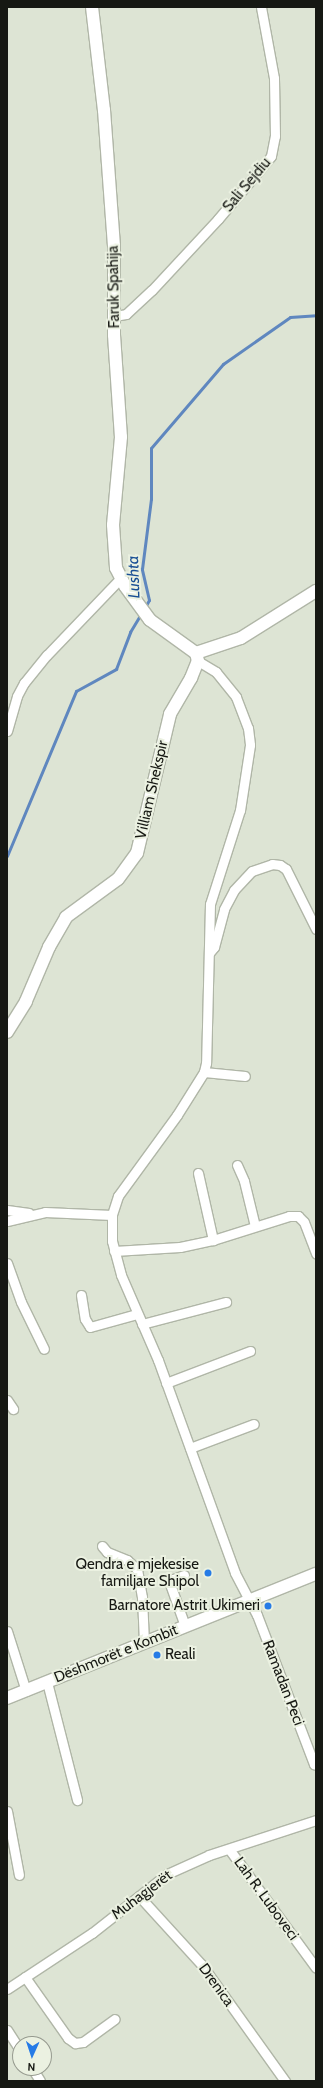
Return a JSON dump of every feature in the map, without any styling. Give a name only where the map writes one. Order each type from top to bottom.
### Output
[{"type":"street","name":"Faruk Spahija","points":[[92,7],[110,186],[114,316],[121,438],[113,525],[120,578]]},
{"type":"street","name":"Sali Sejdiu","points":[[114,316],[126,314],[152,290],[218,219],[272,156],[275,136],[274,78],[261,7]]},
{"type":"street","points":[[7,731],[17,696],[24,683],[47,655],[120,578],[150,620],[216,672],[236,697],[245,717],[250,745],[240,810],[210,904],[208,1038],[204,1072],[177,1115],[126,1182],[114,1206],[112,1215],[45,1212],[30,1214],[7,1221]]},
{"type":"street","points":[[197,657],[241,638],[316,591]]},
{"type":"street","name":"Villiam Shekspir","points":[[7,1032],[26,1001],[49,948],[66,917],[118,879],[137,853],[170,714],[197,657]]},
{"type":"street","points":[[209,952],[214,947],[224,909],[234,890],[252,871],[272,864],[280,864],[286,869],[316,929]]},
{"type":"street","points":[[204,1072],[245,1076]]},
{"type":"street","points":[[237,1165],[244,1181],[255,1226]]},
{"type":"street","points":[[198,1173],[213,1240]]},
{"type":"street","points":[[7,1210],[30,1214]]},
{"type":"street","name":"Ramadan Peci","points":[[112,1215],[114,1251],[137,1314],[166,1383],[220,1535],[248,1601],[257,1615],[315,1766]]},
{"type":"street","points":[[114,1251],[162,1250],[213,1240],[255,1226],[298,1216],[304,1222],[316,1254]]},
{"type":"street","points":[[7,1263],[21,1302],[44,1349]]},
{"type":"street","points":[[80,1295],[85,1319],[90,1327],[137,1314]]},
{"type":"street","points":[[142,1324],[226,1302]]},
{"type":"street","points":[[166,1383],[250,1351]]},
{"type":"street","points":[[7,1400],[13,1409]]},
{"type":"street","points":[[190,1448],[254,1424]]},
{"type":"street","points":[[102,1546],[113,1555],[133,1564],[137,1569],[142,1597],[144,1643]]},
{"type":"street","name":"Dëshmorët e Kombit","points":[[7,1698],[316,1574]]},
{"type":"street","name":"Dëshmorët e Kombit","points":[[184,1575],[173,1579],[170,1584],[185,1626]]},
{"type":"street","points":[[7,1631],[26,1691]]},
{"type":"street","name":"Dëshmorët e Kombit","points":[[47,1682],[77,1800]]},
{"type":"street","points":[[7,1811],[19,1875]]},
{"type":"street","name":"Muhagjerët","points":[[7,1989],[92,1933],[167,1874],[186,1864],[316,1820]]},
{"type":"street","name":"Lah R. Luboveci","points":[[229,1849],[316,1968]]},
{"type":"street","name":"Drenica","points":[[139,1896],[202,1965],[285,2081]]},
{"type":"street","points":[[25,1977],[68,2038],[75,2043],[83,2042],[115,2018]]},
{"type":"waterway","name":"Lushta","points":[[145,607],[149,600],[142,569],[151,499],[151,448],[223,364],[290,317],[316,315]]},
{"type":"waterway","name":"Lushta","points":[[7,856],[76,691],[116,669],[130,632],[141,614]]},
{"type":"place","name":"Qendra e mjekesise familjare Shipol","points":[[208,1573]]},
{"type":"place","name":"Barnatore Astrit Ukimeri","points":[[268,1606]]},
{"type":"place","name":"Reali","points":[[157,1655]]}]
